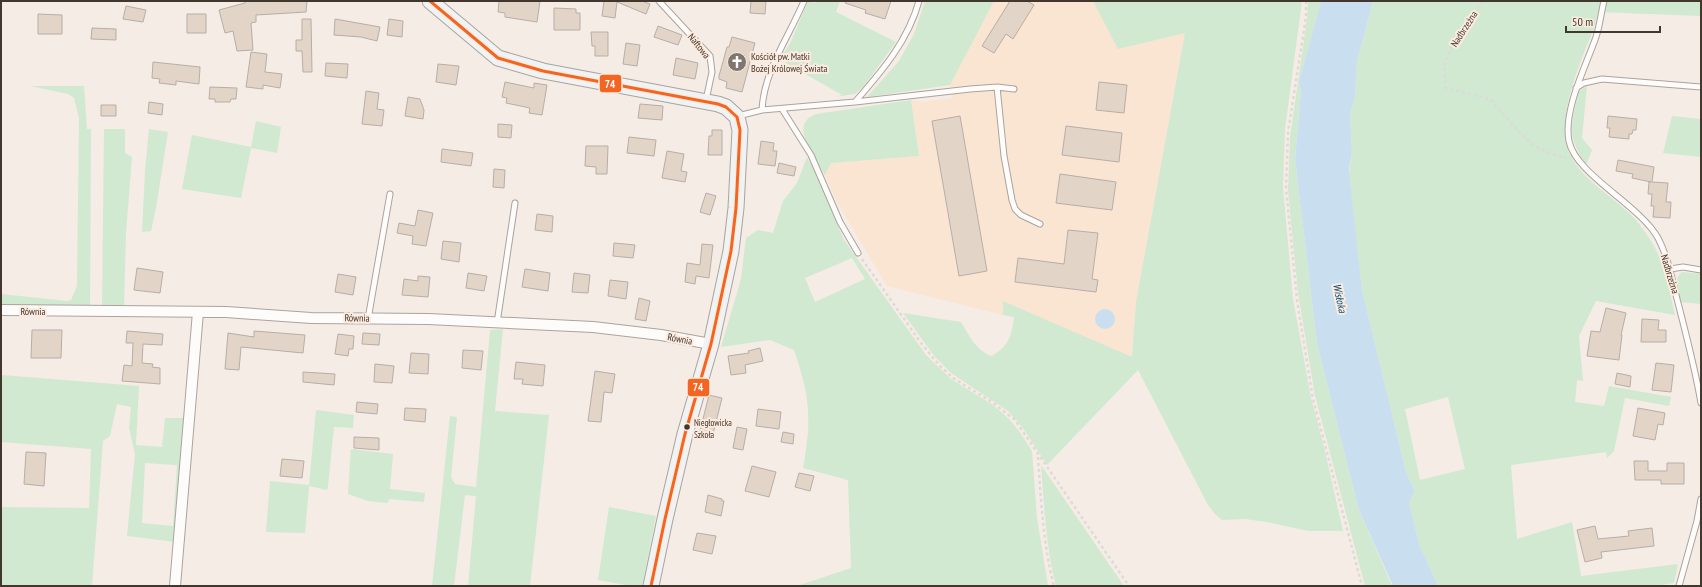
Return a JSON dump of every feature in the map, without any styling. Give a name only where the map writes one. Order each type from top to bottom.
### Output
[{"type":"street","points":[[430,1],[498,58],[543,71],[706,101],[726,107],[737,117],[740,124],[741,138],[732,251],[711,344],[685,434],[664,519],[651,586]]},
{"type":"street","name":"Równia","points":[[1,310],[198,312],[310,318],[497,322],[593,327],[661,335],[711,344]]},
{"type":"street","points":[[175,586],[198,312]]},
{"type":"lane","name":"Naftowa","points":[[659,1],[710,56],[712,72],[706,101]]},
{"type":"lane","points":[[762,110],[773,63],[794,26],[804,1]]},
{"type":"lane","points":[[855,102],[878,76],[902,43],[909,29],[919,1]]},
{"type":"lane","name":"Nadbrzeżna","points":[[1604,1],[1596,37],[1576,88],[1568,134],[1574,155],[1581,164],[1637,212],[1658,238],[1670,270],[1695,368],[1701,403]]},
{"type":"lane","points":[[1576,88],[1584,83],[1602,79],[1701,87]]},
{"type":"lane","points":[[737,117],[762,110],[997,87],[1014,89]]},
{"type":"lane","points":[[997,87],[1004,156],[1012,200],[1016,209],[1021,215],[1040,224]]},
{"type":"lane","points":[[782,109],[811,155],[840,222],[858,253]]},
{"type":"lane","points":[[368,319],[390,194]]},
{"type":"lane","points":[[497,322],[515,203]]},
{"type":"lane","points":[[1670,270],[1683,267],[1701,270]]},
{"type":"lane","points":[[1680,586],[1697,521],[1701,498]]},
{"type":"path","points":[[1306,1],[1306,17],[1288,143],[1286,189],[1297,300],[1313,399],[1362,586]]},
{"type":"path","name":"Nadbrzeżna","points":[[1482,1],[1453,44],[1444,67],[1446,88],[1490,99],[1520,133],[1533,145],[1547,152],[1581,164]]},
{"type":"path","points":[[858,253],[912,332],[938,365],[953,378],[992,402],[1015,420],[1038,456],[1078,510],[1129,586]]},
{"type":"path","points":[[1038,456],[1042,513],[1049,566],[1054,586]]},
{"type":"shaded area","points":[[994,1],[1093,1],[1118,49],[1185,33],[1136,302],[1132,358],[1003,301],[1003,315],[887,286],[837,202],[825,175],[831,163],[919,156],[911,100],[922,102],[952,98],[950,85]]},
{"type":"green space","points":[[808,1],[815,3],[818,1],[840,1],[836,12],[896,42],[864,86],[855,94],[834,97],[842,95],[779,59],[790,44]]},
{"type":"green space","points":[[925,1],[994,1],[950,85],[867,97],[899,61],[914,34]]},
{"type":"green space","points":[[1093,1],[1302,1],[1285,129],[1283,187],[1293,299],[1311,398],[1343,531],[1309,531],[1245,519],[1222,520],[1208,505],[1138,370],[1047,465],[1023,428],[1008,411],[951,373],[935,357],[903,313],[961,322],[977,346],[986,354],[992,356],[1006,344],[1012,330],[1014,317],[1003,315],[1003,301],[1132,357],[1136,302],[1185,33],[1118,49]]},
{"type":"green space","points":[[1308,1],[1321,1],[1299,82],[1301,92],[1295,159],[1317,344],[1359,510],[1392,586],[1365,586],[1315,396],[1298,293],[1288,191],[1290,137],[1307,19]]},
{"type":"green space","points":[[1373,1],[1701,1],[1701,16],[1598,12],[1592,33],[1573,82],[1567,106],[1565,123],[1566,144],[1578,167],[1587,177],[1637,221],[1649,238],[1663,266],[1675,315],[1596,301],[1579,336],[1583,381],[1577,380],[1575,402],[1604,406],[1609,386],[1671,397],[1669,406],[1625,398],[1614,451],[1607,458],[1606,452],[1511,465],[1517,539],[1572,522],[1581,576],[1678,564],[1674,583],[1655,586],[1438,586],[1419,544],[1409,502],[1415,491],[1406,472],[1362,290],[1349,174],[1352,152],[1350,114],[1355,97],[1357,61]],"holes":[[[1448,397],[1465,469],[1420,480],[1405,409]]]},
{"type":"green space","points":[[30,86],[84,86],[87,129],[91,129],[90,307],[1,305],[1,294],[67,301],[71,300],[77,286],[79,118],[74,98],[68,94]]},
{"type":"green space","points":[[1587,86],[1582,138],[1592,150],[1586,165],[1575,145],[1572,122],[1578,92]]},
{"type":"green space","points":[[911,100],[919,156],[831,163],[825,175],[806,142],[804,126],[808,119],[816,114]]},
{"type":"green space","points":[[1672,116],[1701,119],[1701,157],[1663,153]]},
{"type":"green space","points":[[256,121],[281,127],[277,153],[251,148],[241,198],[182,189],[192,135],[251,147]]},
{"type":"green space","points":[[104,129],[125,129],[125,153],[132,157],[126,233],[124,306],[102,307]]},
{"type":"green space","points":[[149,129],[168,132],[151,231],[142,232],[145,170]]},
{"type":"green space","points":[[807,157],[844,240],[926,355],[951,379],[993,405],[1009,419],[1032,451],[1037,518],[1048,586],[797,586],[851,568],[848,480],[803,468],[808,436],[808,408],[803,381],[794,350],[770,340],[721,347],[741,279],[746,238],[758,230],[773,233],[783,201],[797,183]],"holes":[[[852,258],[865,279],[815,302],[805,278]]]},
{"type":"green space","points":[[1682,272],[1701,274],[1701,304],[1681,302],[1676,282]]},
{"type":"green space","points":[[503,329],[495,411],[549,415],[530,586],[468,586],[476,496],[465,495],[454,586],[432,586],[450,416],[457,417],[451,477],[455,484],[476,487],[490,330]]},
{"type":"green space","points":[[2,375],[139,386],[136,445],[162,447],[165,418],[185,418],[176,542],[127,536],[135,454],[129,428],[131,407],[117,404],[110,436],[103,441],[92,586],[1,586],[1,507],[89,508],[91,449],[1,442]],"holes":[[[145,463],[177,465],[173,526],[142,523]]]},
{"type":"green space","points":[[316,410],[354,415],[353,428],[334,427],[327,490],[309,486],[305,533],[266,532],[270,481],[309,485]]},
{"type":"green space","points":[[351,449],[393,454],[390,489],[425,493],[424,502],[389,499],[388,503],[368,501],[348,494]]},
{"type":"green space","points":[[1041,465],[1124,586],[1056,586],[1044,511]]},
{"type":"green space","points":[[609,507],[656,516],[642,586],[631,586],[598,580]]},
{"type":"water","name":"Wisłoka","points":[[1321,1],[1373,1],[1357,61],[1355,97],[1350,114],[1352,152],[1349,170],[1362,290],[1406,472],[1415,491],[1409,502],[1419,544],[1438,586],[1393,586],[1359,510],[1317,344],[1295,159],[1301,92],[1299,82]]},
{"type":"water","points":[[1105,309],[1112,312],[1115,319],[1112,326],[1105,329],[1098,326],[1095,319],[1098,312]]},
{"type":"building","points":[[245,1],[307,1],[306,12],[256,15],[256,22],[251,23],[253,50],[237,51],[233,31],[225,33],[219,10],[245,3]]},
{"type":"building","points":[[499,1],[540,1],[537,22],[505,17],[505,13],[498,12]]},
{"type":"building","points":[[604,1],[642,1],[650,4],[646,14],[617,2],[615,18],[602,16]]},
{"type":"building","points":[[751,1],[766,1],[765,14],[750,13]]},
{"type":"building","points":[[846,1],[891,1],[885,19],[865,13],[866,10],[845,3]]},
{"type":"building","points":[[1010,1],[1027,1],[1034,5],[1013,39],[1006,34],[994,53],[982,46]]},
{"type":"building","points":[[126,6],[146,10],[143,22],[123,19]]},
{"type":"building","points":[[554,8],[576,9],[576,13],[580,13],[580,30],[554,30]]},
{"type":"building","points":[[38,14],[62,15],[62,34],[38,34]]},
{"type":"building","points":[[187,14],[206,14],[206,33],[187,33]]},
{"type":"building","points":[[302,19],[311,19],[312,72],[303,72],[302,51],[296,51],[296,40],[302,40]]},
{"type":"building","points":[[335,19],[380,27],[377,41],[361,37],[334,35]]},
{"type":"building","points":[[389,19],[403,21],[402,37],[387,35]]},
{"type":"building","points":[[658,26],[682,35],[678,45],[654,37]]},
{"type":"building","points":[[92,28],[116,29],[116,40],[91,39]]},
{"type":"building","points":[[591,32],[608,32],[608,56],[595,56],[595,46],[592,46]]},
{"type":"building","name":"Kościół pw. Matki Bożej Królowej Świata","points":[[732,37],[755,43],[742,92],[726,88],[727,82],[719,79],[727,47],[729,47]]},
{"type":"building","points":[[626,43],[640,45],[637,66],[623,64]]},
{"type":"building","points":[[251,52],[267,54],[265,72],[282,74],[280,88],[263,85],[263,89],[246,87]]},
{"type":"building","points":[[676,58],[698,63],[695,79],[673,75]]},
{"type":"building","points":[[153,62],[200,67],[199,84],[176,81],[176,85],[159,83],[160,79],[152,78]]},
{"type":"building","points":[[326,63],[348,64],[347,78],[325,76]]},
{"type":"building","points":[[438,64],[459,66],[456,85],[436,82]]},
{"type":"building","points":[[505,82],[534,88],[534,83],[547,85],[542,115],[529,113],[530,108],[506,103],[507,98],[502,97]]},
{"type":"building","points":[[1099,82],[1127,85],[1124,113],[1096,110]]},
{"type":"building","points":[[210,87],[237,88],[236,99],[231,99],[230,102],[215,102],[215,99],[209,99]]},
{"type":"building","points":[[366,91],[379,93],[377,109],[384,110],[382,126],[362,124]]},
{"type":"building","points":[[408,97],[420,99],[424,110],[423,119],[405,116]]},
{"type":"building","points":[[149,102],[163,104],[162,115],[148,113]]},
{"type":"building","points":[[640,104],[663,106],[662,120],[638,118]]},
{"type":"building","points":[[101,105],[116,105],[116,116],[101,116]]},
{"type":"building","points":[[960,116],[987,271],[959,276],[932,121]]},
{"type":"building","points":[[1608,116],[1637,119],[1636,130],[1633,130],[1632,134],[1629,134],[1629,139],[1609,137],[1610,128],[1607,128]]},
{"type":"building","points":[[498,124],[512,125],[511,138],[498,137]]},
{"type":"building","points":[[1066,126],[1122,133],[1119,162],[1062,155]]},
{"type":"building","points":[[712,130],[722,130],[722,155],[708,155],[709,136],[712,136]]},
{"type":"building","points":[[629,137],[656,140],[654,156],[627,153]]},
{"type":"building","points":[[761,141],[774,143],[773,151],[777,151],[775,166],[758,164]]},
{"type":"building","points":[[586,146],[608,146],[607,174],[596,174],[596,167],[585,166]]},
{"type":"building","points":[[442,149],[473,153],[471,166],[441,162]]},
{"type":"building","points":[[667,151],[684,154],[681,171],[687,172],[685,182],[662,178]]},
{"type":"building","points":[[1618,160],[1654,167],[1652,182],[1668,183],[1666,202],[1671,202],[1670,218],[1653,217],[1654,206],[1651,206],[1652,194],[1648,194],[1649,182],[1651,182],[1632,178],[1633,174],[1616,171]]},
{"type":"building","points":[[779,163],[796,167],[794,176],[777,173]]},
{"type":"building","points":[[494,169],[505,170],[504,188],[493,187]]},
{"type":"building","points":[[1060,174],[1116,182],[1112,210],[1056,203]]},
{"type":"building","points":[[706,193],[716,196],[710,215],[700,212]]},
{"type":"building","points":[[418,210],[433,213],[426,246],[412,244],[413,236],[397,233],[399,223],[415,226]]},
{"type":"building","points":[[537,214],[553,216],[552,232],[535,230]]},
{"type":"building","points":[[1068,230],[1098,233],[1092,279],[1098,280],[1096,292],[1015,282],[1018,258],[1064,264]]},
{"type":"building","points":[[443,241],[461,243],[459,262],[441,259]]},
{"type":"building","points":[[614,243],[635,245],[633,258],[613,256]]},
{"type":"building","points":[[702,244],[713,245],[709,278],[696,276],[695,284],[685,282],[687,263],[700,265]]},
{"type":"building","points":[[137,268],[163,272],[160,293],[134,290]]},
{"type":"building","points":[[525,269],[550,273],[548,291],[522,287]]},
{"type":"building","points":[[468,273],[487,276],[484,291],[466,288]]},
{"type":"building","points":[[574,273],[590,275],[588,293],[572,292]]},
{"type":"building","points":[[338,274],[356,277],[353,295],[335,292]]},
{"type":"building","points":[[418,276],[430,277],[428,297],[402,295],[404,279],[418,281]]},
{"type":"building","points":[[610,280],[628,282],[626,299],[608,296]]},
{"type":"building","points":[[639,298],[650,301],[646,321],[635,319]]},
{"type":"building","points":[[1606,308],[1626,313],[1621,335],[1619,360],[1587,356],[1591,331],[1600,332]]},
{"type":"building","points":[[1642,319],[1659,320],[1658,330],[1666,330],[1666,342],[1641,342]]},
{"type":"building","points":[[32,330],[62,330],[61,358],[31,358]]},
{"type":"building","points":[[127,331],[163,334],[162,345],[143,344],[142,363],[153,364],[152,367],[160,368],[160,384],[122,381],[124,365],[132,366],[133,343],[126,343]]},
{"type":"building","points":[[254,331],[305,335],[303,353],[241,347],[239,370],[225,369],[228,333],[254,337]]},
{"type":"building","points":[[363,333],[380,334],[379,345],[362,344]]},
{"type":"building","points":[[338,334],[354,336],[353,349],[349,349],[348,356],[335,354]]},
{"type":"building","points":[[760,348],[763,361],[745,365],[746,373],[731,375],[728,356],[749,353],[748,351]]},
{"type":"building","points":[[463,350],[483,351],[481,370],[462,368]]},
{"type":"building","points":[[411,353],[429,354],[428,374],[409,373]]},
{"type":"building","points":[[516,362],[545,365],[543,386],[522,384],[523,379],[514,379]]},
{"type":"building","points":[[1656,363],[1674,365],[1671,392],[1652,390]]},
{"type":"building","points":[[375,364],[394,366],[392,383],[374,382]]},
{"type":"building","points":[[595,371],[615,374],[612,393],[604,392],[601,422],[588,421]]},
{"type":"building","points":[[303,372],[335,374],[334,385],[303,382]]},
{"type":"building","points":[[1617,373],[1631,376],[1630,387],[1615,384]]},
{"type":"building","points":[[709,395],[722,398],[713,434],[700,431]]},
{"type":"building","points":[[357,402],[378,404],[377,414],[356,412]]},
{"type":"building","points":[[405,408],[426,409],[425,422],[404,420]]},
{"type":"building","points":[[1638,408],[1665,413],[1663,425],[1658,424],[1655,440],[1633,436]]},
{"type":"building","points":[[758,409],[781,412],[779,429],[756,426]]},
{"type":"building","points":[[737,427],[747,429],[743,450],[733,448]]},
{"type":"building","points":[[783,432],[794,434],[793,444],[781,442]]},
{"type":"building","points":[[354,437],[379,438],[379,450],[354,448]]},
{"type":"building","points":[[26,452],[46,453],[44,486],[24,484]]},
{"type":"building","points":[[282,459],[304,461],[302,478],[280,476]]},
{"type":"building","points":[[1634,461],[1648,461],[1648,471],[1667,471],[1667,463],[1684,463],[1684,484],[1661,484],[1661,480],[1635,480]]},
{"type":"building","points":[[752,466],[776,472],[769,497],[745,491]]},
{"type":"building","points":[[799,473],[814,476],[810,491],[795,487]]},
{"type":"building","points":[[708,495],[724,501],[721,516],[705,512]]},
{"type":"building","points":[[1595,526],[1598,539],[1629,536],[1628,531],[1652,528],[1654,546],[1601,552],[1602,558],[1585,562],[1577,530]]},
{"type":"building","points":[[697,533],[716,536],[712,554],[693,550]]},
{"type":"transit line","name":"74","points":[[430,1],[498,58],[543,71],[718,104],[726,107],[737,117],[740,130],[736,208],[731,251],[711,344],[685,434],[651,586]]},
{"type":"place","name":"Kościół pw. Matki Bożej Królowej Świata","points":[[737,62]]},
{"type":"place","name":"Niegłowicka Szkoła","points":[[687,427]]}]
